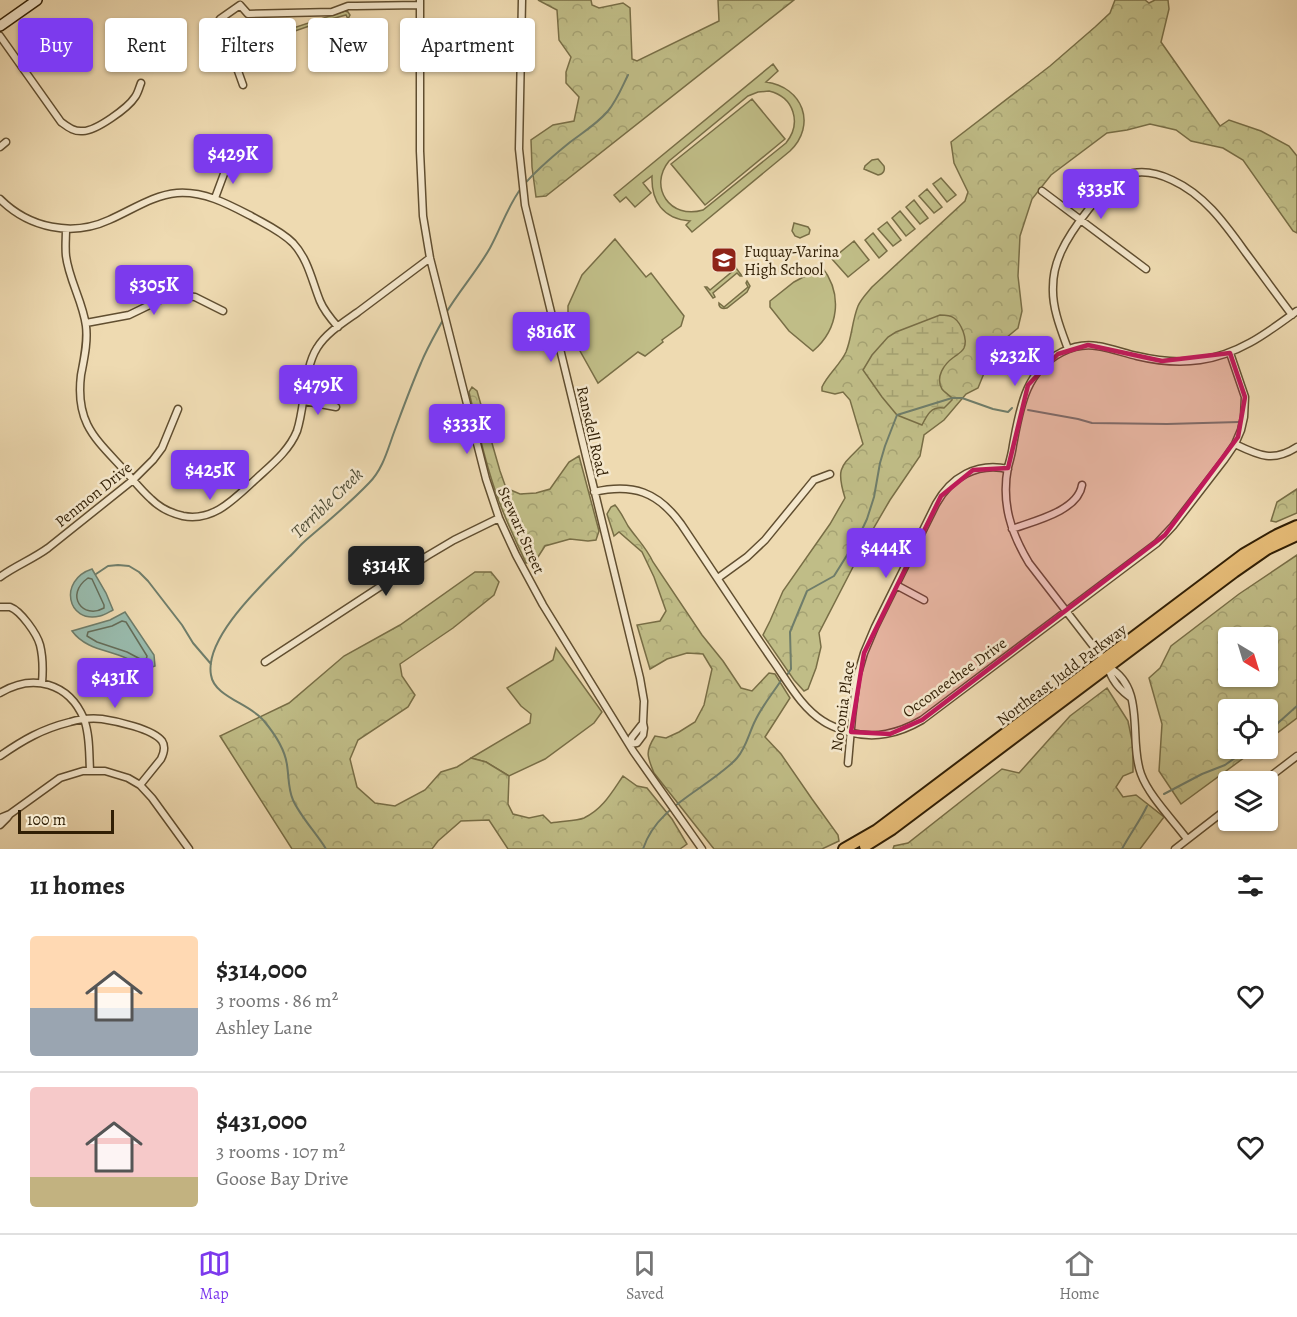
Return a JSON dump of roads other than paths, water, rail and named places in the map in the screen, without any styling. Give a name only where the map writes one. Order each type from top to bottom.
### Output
[{"type":"highway","name":"Northeast Judd Parkway","points":[[860,849],[892,829],[1244,554],[1297,526]]},
{"type":"highway","name":"Northeast Judd Parkway","points":[[844,849],[877,830],[1266,549],[1297,534]]},
{"type":"main road","points":[[0,26],[37,0]]},
{"type":"street","name":"Ransdell Road","points":[[522,0],[519,149],[525,206],[640,678],[644,701],[643,723],[629,744]]},
{"type":"street","points":[[243,85],[238,71],[218,38],[216,26],[220,19],[240,2],[248,14],[332,12],[348,6],[419,2]]},
{"type":"street","name":"Stewart Street","points":[[419,2],[424,223],[430,258],[478,451],[499,519],[538,597],[629,744],[702,849]]},
{"type":"street","points":[[0,36],[61,122],[72,129],[82,132],[93,129],[127,106],[136,96],[141,83]]},
{"type":"street","points":[[215,198],[228,163]]},
{"type":"street","points":[[1068,349],[1056,314],[1053,296],[1057,263],[1063,249],[1082,220],[1109,185],[1124,176],[1140,172],[1164,177],[1199,197],[1218,215],[1294,313],[1266,334],[1230,353],[1202,360],[1162,361],[1096,345],[1068,349],[1048,360],[1028,385],[1008,469],[1006,500],[1012,529],[1029,563],[1106,664],[1111,677],[1130,697],[1135,714],[1138,763],[1143,778],[1187,839]]},
{"type":"street","points":[[1042,191],[1146,268]]},
{"type":"street","points":[[0,199],[14,211],[35,222],[66,229],[98,224],[167,195],[189,193],[215,198],[278,232],[293,243],[305,260],[323,307],[338,327]]},
{"type":"street","points":[[66,229],[66,259],[86,323],[86,346],[79,394],[84,419],[94,437],[152,500],[173,513],[194,517],[214,512],[235,498],[287,448],[296,432],[311,364],[317,349],[326,337],[430,258]]},
{"type":"street","points":[[86,323],[129,315],[162,299],[177,295],[195,297],[223,311]]},
{"type":"street","name":"Occoneechee Drive","points":[[594,492],[621,488],[641,491],[660,501],[677,518],[807,709],[825,723],[851,732],[879,736],[901,732],[922,720],[1067,612],[1165,535],[1235,444],[1244,417],[1245,397],[1230,353]]},
{"type":"street","points":[[304,401],[336,407]]},
{"type":"street","name":"Penmon Drive","points":[[0,577],[48,548],[133,480],[162,448],[178,409]]},
{"type":"street","points":[[1235,444],[1257,455],[1271,457],[1283,455],[1297,447]]},
{"type":"street","name":"Noconia Place","points":[[848,764],[860,665],[869,640],[936,504],[947,488],[961,475],[994,466],[1008,469]]},
{"type":"street","points":[[718,578],[747,557],[765,540],[814,480],[830,474]]},
{"type":"street","points":[[1012,529],[1041,519],[1069,504],[1078,497],[1082,485]]},
{"type":"street","points":[[265,662],[427,556],[454,540],[499,519]]},
{"type":"street","points":[[896,585],[924,600]]},
{"type":"street","points":[[0,607],[9,607],[17,612],[36,636],[40,644],[42,683]]},
{"type":"street","points":[[0,693],[20,683],[42,683],[71,698],[84,719],[90,770]]},
{"type":"street","points":[[0,756],[36,733],[72,721],[102,719],[148,731],[161,740],[164,754],[140,785]]},
{"type":"street","points":[[1277,771],[1297,756]]},
{"type":"street","points":[[0,818],[10,814],[60,778],[74,772],[90,770],[115,773],[140,785],[188,849]]},
{"type":"street","points":[[0,825],[10,814]]},
{"type":"street","points":[[1175,849],[1218,816]]},
{"type":"water","points":[[92,569],[113,610],[100,616],[89,617],[80,614],[74,608],[71,591],[74,582]]},
{"type":"water","points":[[125,612],[154,655],[155,666],[147,669],[126,658],[90,645],[83,642],[72,631],[110,620]]},
{"type":"waterway","name":"Terrible Creek","points":[[446,313],[485,256],[522,187],[551,158],[604,116],[628,75]]},
{"type":"waterway","name":"Terrible Creek","points":[[326,849],[293,800],[286,759],[278,742],[258,715],[226,695],[214,683],[211,675],[211,660],[226,628],[252,595],[303,543],[374,478],[381,467],[423,357],[444,318]]},
{"type":"waterway","points":[[787,675],[791,669],[790,632],[807,591],[834,576],[859,536],[874,497],[880,463],[897,415],[952,398],[962,398],[1008,412],[1012,408]]},
{"type":"waterway","points":[[1028,410],[1092,423],[1239,422]]},
{"type":"waterway","points":[[96,574],[108,566],[118,565],[129,566],[139,572],[211,664]]},
{"type":"waterway","points":[[643,849],[656,825],[665,815],[737,758],[758,715],[782,679]]},
{"type":"waterway","points":[[1278,723],[1297,706]]},
{"type":"waterway","points":[[1164,794],[1233,759]]},
{"type":"waterway","points":[[1122,849],[1147,806]]},
{"type":"place","name":"Fuquay-Varina High School","points":[[724,260]]}]
